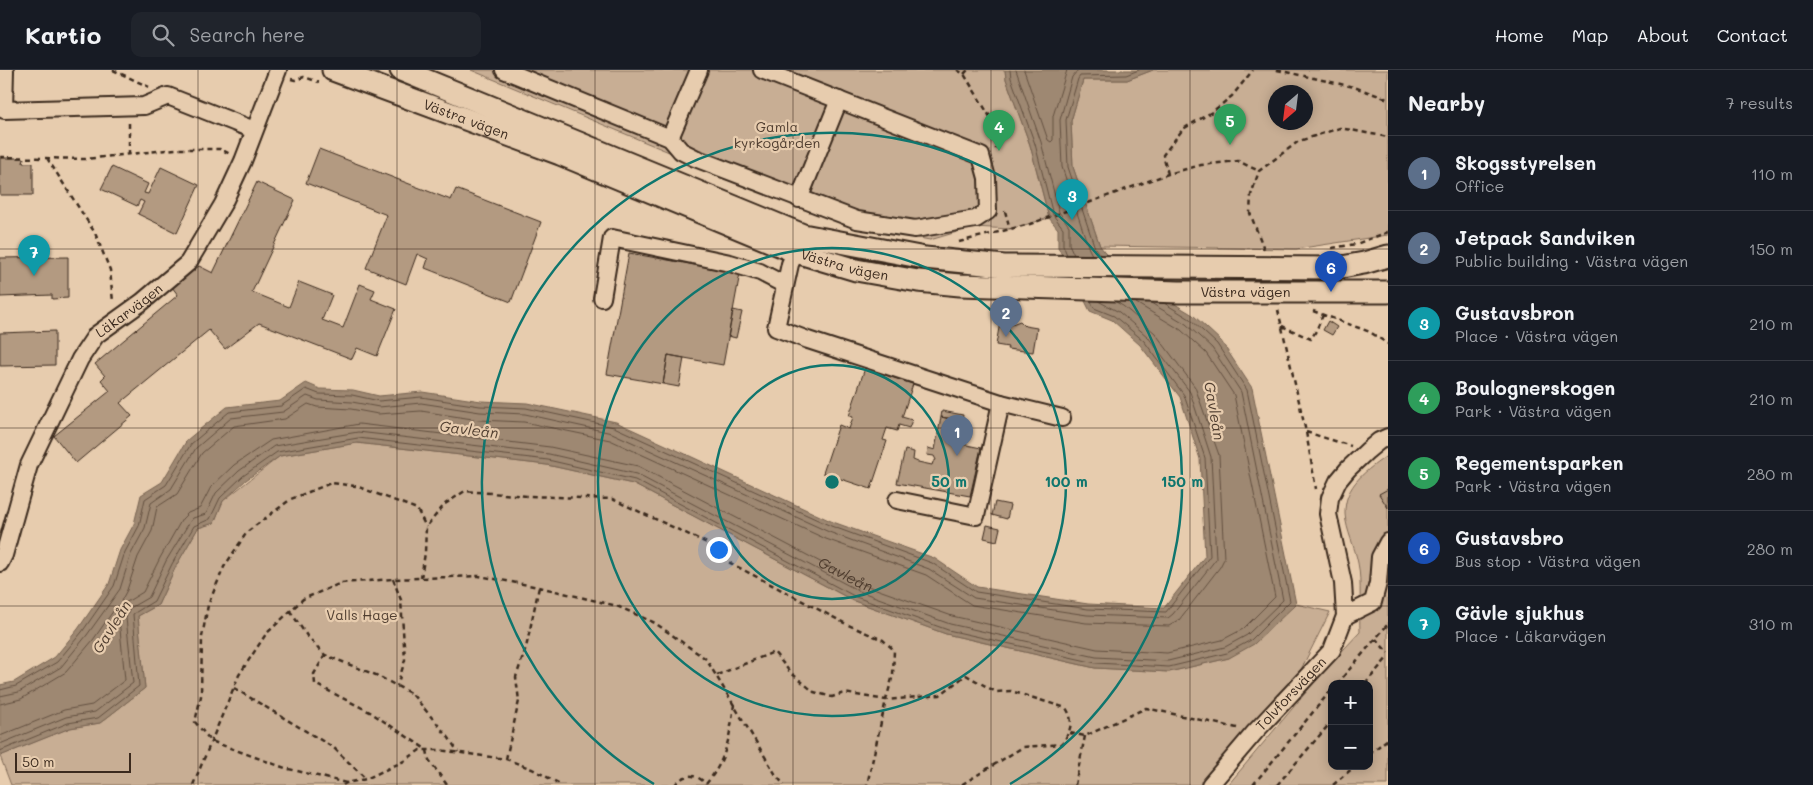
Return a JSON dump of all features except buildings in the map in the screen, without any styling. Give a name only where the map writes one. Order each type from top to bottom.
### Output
[{"type":"main road","name":"Västra vägen","points":[[333,70],[799,244],[925,258],[1002,276],[1179,292],[1388,292]]},
{"type":"main road","name":"Västra vägen","points":[[401,70],[799,244]]},
{"type":"main road","name":"Västra vägen","points":[[1002,276],[1175,267],[1336,268],[1388,256]]},
{"type":"street","points":[[5,70],[4,110],[144,106],[168,96],[254,130]]},
{"type":"street","name":"Läkarvägen","points":[[0,563],[4,555],[29,465],[80,359],[96,335],[142,302],[188,263],[223,204],[243,160],[278,70]]},
{"type":"street","points":[[504,70],[670,138],[680,151],[695,158],[857,220],[915,229],[976,219],[988,211],[987,178],[981,156],[762,70]]},
{"type":"street","points":[[670,138],[699,70]]},
{"type":"street","points":[[799,199],[839,100]]},
{"type":"street","points":[[602,298],[612,238],[730,263],[760,272],[785,285]]},
{"type":"street","points":[[799,244],[790,264],[776,328],[1001,403],[1062,418]]},
{"type":"street","points":[[898,500],[976,516],[1001,403]]},
{"type":"street","name":"Tolvforsvägen","points":[[1210,785],[1255,732],[1332,650],[1345,616],[1343,583],[1328,514],[1330,498],[1338,481],[1367,451],[1388,436]]},
{"type":"street","points":[[1345,616],[1373,602],[1378,583],[1380,556],[1388,542]]},
{"type":"path","points":[[113,70],[168,96]]},
{"type":"path","points":[[964,74],[968,70]]},
{"type":"path","points":[[1168,174],[1163,155],[1183,129],[1212,112],[1232,96],[1253,70]]},
{"type":"path","points":[[1277,70],[1354,87],[1388,99]]},
{"type":"path","points":[[128,106],[129,154]]},
{"type":"path","points":[[1264,251],[1250,213],[1251,195],[1260,171],[1299,141],[1340,128],[1388,137]]},
{"type":"path","points":[[0,157],[85,159],[176,149],[220,149],[243,160]]},
{"type":"path","points":[[47,158],[95,233],[110,270],[116,321]]},
{"type":"path","points":[[1010,229],[1030,224],[1168,174],[1201,165],[1238,161],[1260,171]]},
{"type":"path","points":[[1285,307],[1277,308],[1306,432],[1317,494]]},
{"type":"path","points":[[1309,310],[1370,332],[1388,344]]},
{"type":"path","points":[[1282,326],[1311,338],[1323,315]]},
{"type":"path","points":[[1306,432],[1367,451]]},
{"type":"path","points":[[422,578],[426,526],[417,509],[356,486],[331,484],[291,498],[247,532],[224,567],[208,605],[202,637],[200,696],[195,722],[211,741],[285,768],[344,784],[366,779],[404,761],[420,750],[427,750],[458,752],[506,759],[532,769],[562,785]]},
{"type":"path","points":[[426,526],[445,504],[465,491],[528,496],[612,499],[707,543],[717,556],[836,618],[883,640],[894,650],[893,675],[867,785]]},
{"type":"path","points":[[199,785],[193,784],[240,675],[266,634],[303,599],[341,583],[479,576],[539,586],[617,606],[655,623],[706,659],[776,776],[784,785]]},
{"type":"path","points":[[393,579],[401,600],[405,660],[397,686]]},
{"type":"path","points":[[506,759],[519,701],[516,678],[526,648],[539,586]]},
{"type":"path","points":[[290,611],[307,636],[325,655],[376,675],[412,694],[449,738],[458,752]]},
{"type":"path","points":[[1340,680],[1388,624]]},
{"type":"path","points":[[1376,639],[1388,653]]},
{"type":"path","points":[[717,675],[774,652],[790,672],[814,692],[832,697],[844,693],[886,700],[940,695],[966,675],[996,692],[1010,691],[1066,708],[1071,715],[1070,732],[1062,744],[1023,747],[961,785]]},
{"type":"path","points":[[325,655],[314,674],[315,684],[370,712],[427,750],[429,760],[447,785]]},
{"type":"path","points":[[1368,680],[1388,657]]},
{"type":"path","points":[[234,688],[334,748],[366,779]]},
{"type":"path","points":[[1254,785],[1328,694]]},
{"type":"path","points":[[675,785],[680,779],[691,776],[697,777],[706,784],[717,770],[724,755],[730,733],[734,703]]},
{"type":"path","points":[[1070,732],[1084,736],[1146,708],[1240,729],[1234,736]]},
{"type":"path","points":[[1277,785],[1329,725]]},
{"type":"path","points":[[1076,785],[1084,736]]},
{"type":"path","points":[[1373,751],[1388,739]]},
{"type":"path","points":[[1333,785],[1350,770]]},
{"type":"green space","name":"Gamla kyrkogården","points":[[471,70],[1005,70],[1006,79],[1030,145],[1049,218],[1010,229],[974,227],[930,240],[855,227],[797,205]]},
{"type":"green space","points":[[1153,70],[1388,70],[1388,235],[1296,249],[1100,246],[1073,167],[1071,121],[1083,80],[1127,80]]},
{"type":"green space","name":"Valls Hage","points":[[357,443],[547,465],[633,484],[854,601],[946,634],[1095,668],[1169,672],[1229,658],[1296,604],[1330,612],[1286,699],[1210,785],[11,785],[0,756],[70,728],[100,723],[145,688],[138,616],[158,605],[176,566],[198,528],[214,523],[223,501],[280,456]]},
{"type":"green space","points":[[1388,455],[1388,785],[1228,785],[1329,665],[1360,632],[1359,570],[1345,514],[1348,495],[1358,479]]},
{"type":"water","name":"Gavleån","points":[[1005,70],[1153,70],[1127,80],[1083,80],[1071,121],[1073,167],[1100,246],[1120,271],[1193,315],[1221,341],[1252,388],[1296,604],[1254,644],[1229,658],[1169,672],[1095,668],[946,634],[854,601],[633,484],[547,465],[357,443],[280,456],[246,480],[223,501],[214,523],[198,528],[176,566],[158,605],[138,616],[145,688],[100,723],[70,728],[0,756],[0,685],[14,682],[55,657],[78,629],[109,584],[120,550],[134,524],[141,495],[162,482],[187,440],[227,407],[280,401],[306,383],[320,389],[353,390],[379,396],[422,392],[481,401],[527,403],[616,422],[833,522],[934,558],[977,587],[1088,604],[1164,608],[1205,556],[1200,459],[1180,397],[1140,345],[1112,320],[1090,311],[1058,247],[1058,229],[1049,218],[1030,145],[1006,79]]},
{"type":"place","name":"Regementsparken","points":[[1230,145]]},
{"type":"place","name":"Boulognerskogen","points":[[999,151]]},
{"type":"place","name":"Gustavsbron","points":[[1072,220]]},
{"type":"place","name":"Gävle sjukhus","points":[[34,276]]},
{"type":"place","name":"Gustavsbro","points":[[1331,292]]},
{"type":"place","name":"Jetpack Sandviken","points":[[1006,337]]},
{"type":"place","name":"Skogsstyrelsen","points":[[957,456]]}]
